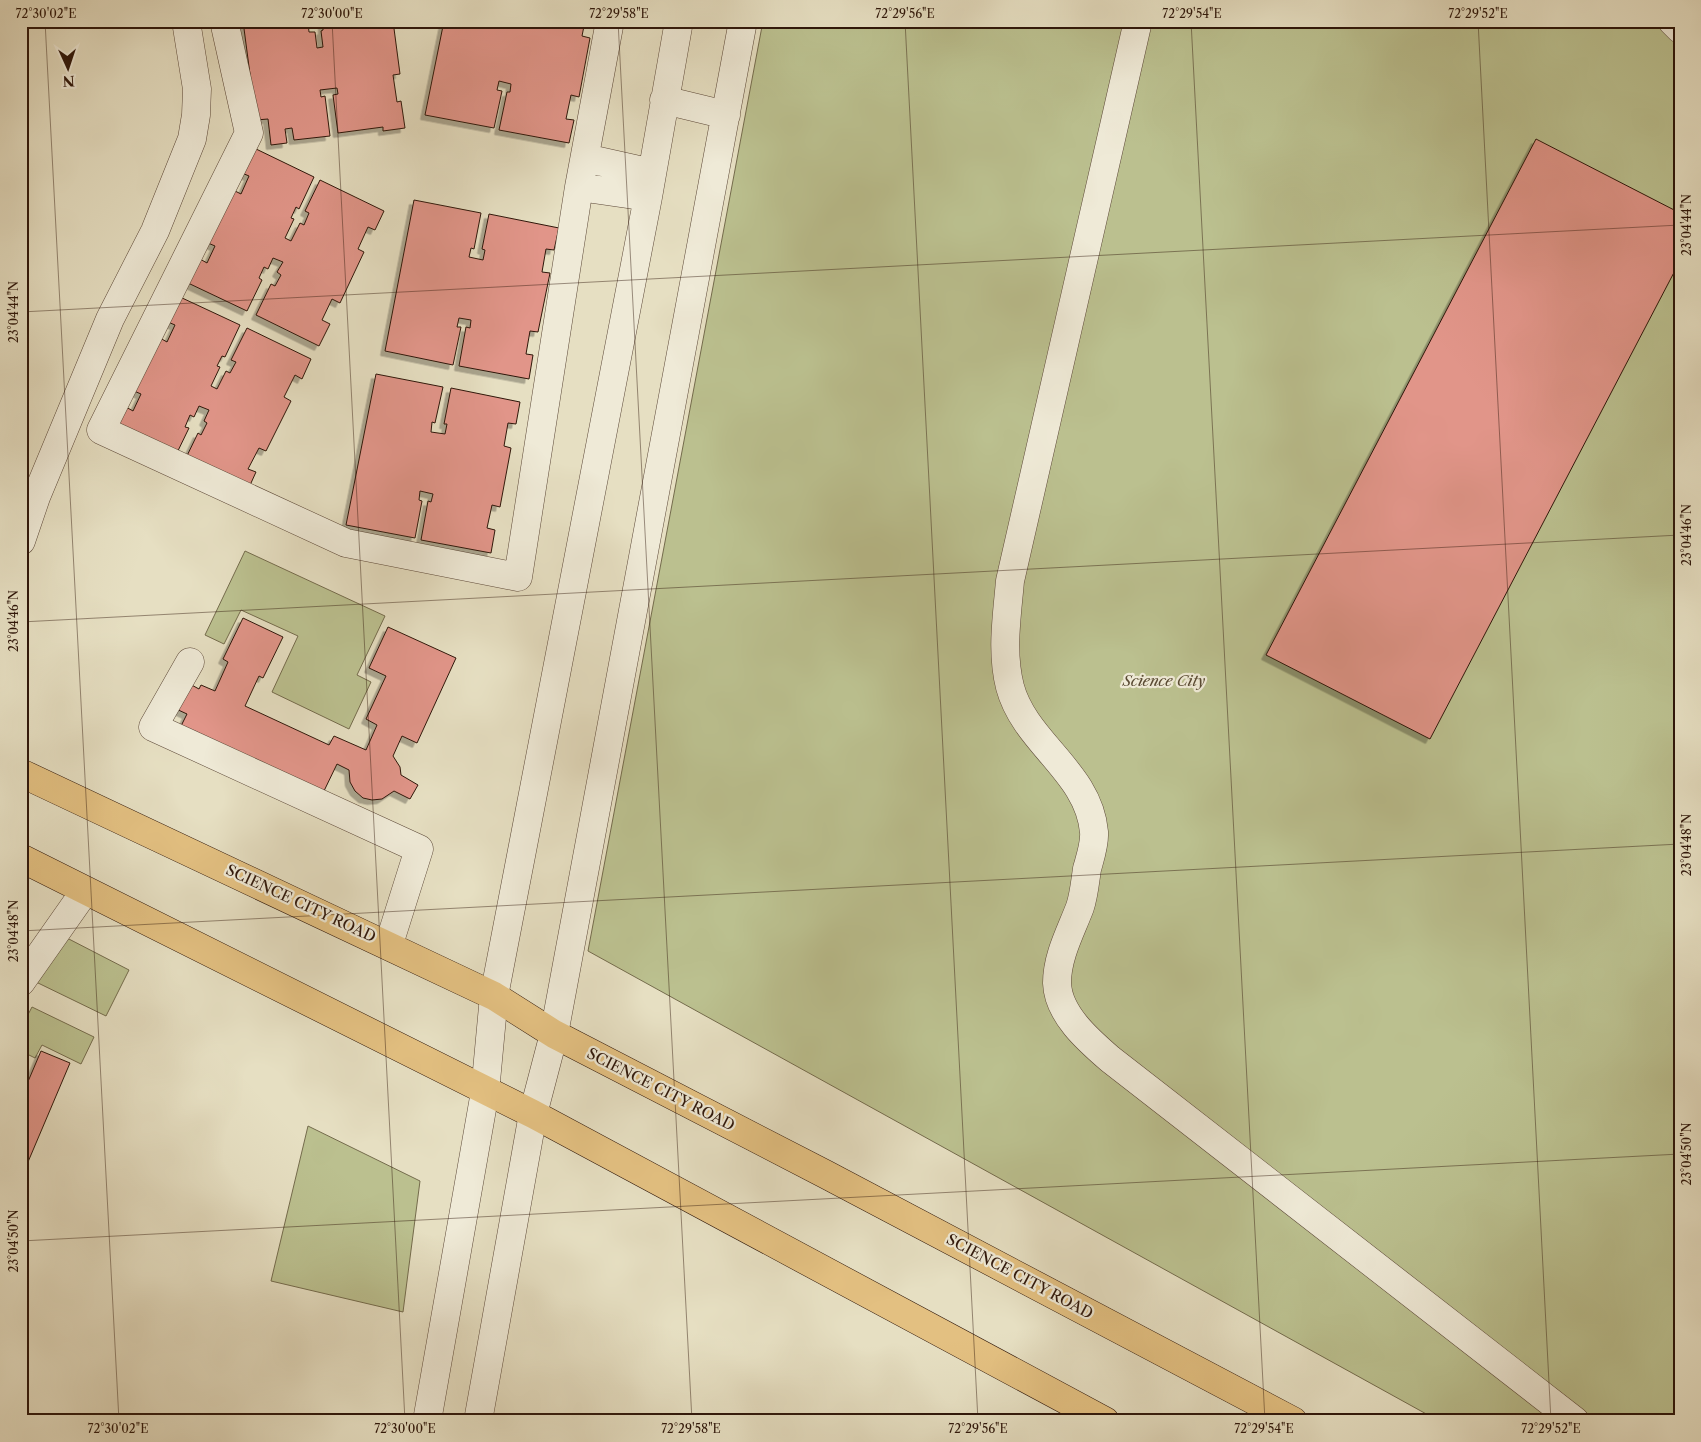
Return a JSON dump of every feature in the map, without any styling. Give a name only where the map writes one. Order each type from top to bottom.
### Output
[{"type":"main road","name":"SCIENCE CITY ROAD","points":[[21,773],[389,944],[494,996],[554,1034],[1293,1421]]},
{"type":"main road","points":[[21,858],[485,1092],[533,1114],[1106,1421]]},
{"type":"street","points":[[21,541],[36,497],[110,319],[155,231],[192,139],[197,89],[186,21]]},
{"type":"street","points":[[224,21],[250,134],[101,430],[346,542],[518,577],[579,187],[610,21]]},
{"type":"street","points":[[427,1421],[485,1092],[494,996],[650,185],[679,21]]},
{"type":"street","points":[[478,1421],[533,1114],[554,1034],[743,21]]},
{"type":"street","points":[[1138,21],[1010,581],[1004,646],[1010,688],[1029,727],[1080,786],[1091,813],[1094,834],[1080,904],[1061,954],[1057,984],[1065,1007],[1077,1027],[1110,1059],[1575,1421]]},
{"type":"street","points":[[1672,21],[1680,29]]},
{"type":"street","points":[[664,100],[726,115]]},
{"type":"street","points":[[585,158],[650,185]]},
{"type":"street","points":[[579,187],[650,185]]},
{"type":"street","points":[[190,662],[153,727],[419,849],[389,944]]},
{"type":"street","points":[[21,982],[85,891]]},
{"type":"green space","name":"Science City","points":[[763,21],[1680,21],[1680,1421],[1439,1421],[588,951]]},
{"type":"green space","points":[[245,551],[385,616],[357,675],[371,682],[349,729],[272,692],[298,636],[241,610],[224,644],[205,635]]},
{"type":"green space","points":[[65,937],[129,970],[106,1016],[36,982]]},
{"type":"green space","points":[[32,1007],[94,1037],[81,1064],[42,1045],[35,1058],[21,1051],[21,1028]]},
{"type":"green space","points":[[308,1126],[420,1181],[403,1312],[271,1281]]},
{"type":"building","points":[[243,21],[311,21],[308,23],[309,32],[315,32],[317,48],[323,47],[321,31],[323,30],[323,21],[393,21],[400,74],[393,75],[397,102],[401,101],[405,128],[383,131],[383,127],[338,133],[333,95],[338,94],[337,88],[320,90],[321,97],[325,96],[330,136],[294,140],[292,128],[285,129],[287,143],[271,145],[268,119],[256,120]]},
{"type":"building","points":[[444,21],[509,21],[523,24],[524,21],[585,21],[582,36],[590,38],[579,97],[571,95],[566,119],[574,120],[569,143],[499,130],[507,92],[510,92],[511,84],[499,81],[497,90],[502,91],[494,128],[425,115]]},
{"type":"building","points":[[1536,139],[1680,213],[1680,261],[1430,739],[1266,655]]},
{"type":"building","points":[[254,148],[314,177],[299,209],[296,207],[291,218],[294,219],[285,238],[291,241],[300,223],[304,225],[309,213],[305,211],[320,180],[384,211],[375,230],[368,227],[358,249],[364,252],[340,303],[332,299],[322,320],[330,324],[319,346],[256,315],[271,284],[275,286],[281,275],[277,272],[283,262],[273,258],[268,269],[264,267],[259,278],[262,280],[247,311],[188,283],[200,259],[207,263],[215,246],[208,243],[233,190],[241,194],[249,176],[242,173]]},
{"type":"building","points":[[414,200],[481,213],[474,249],[471,248],[469,257],[483,260],[485,250],[482,249],[489,214],[559,228],[554,250],[546,249],[542,272],[550,273],[538,332],[530,331],[526,354],[533,355],[529,379],[459,366],[466,327],[470,328],[471,320],[459,318],[457,327],[461,327],[453,365],[385,351]]},
{"type":"building","points":[[180,297],[240,325],[225,357],[222,356],[217,366],[220,367],[211,386],[217,389],[226,371],[230,373],[236,362],[231,360],[247,328],[311,359],[302,379],[295,375],[284,397],[291,401],[266,451],[259,448],[248,469],[256,472],[246,494],[183,464],[198,433],[201,435],[207,423],[204,421],[209,410],[199,406],[194,417],[190,415],[185,427],[189,428],[174,459],[114,431],[126,407],[133,411],[141,394],[134,391],[160,338],[167,342],[175,325],[168,322]]},
{"type":"building","points":[[376,374],[443,387],[435,423],[432,422],[431,432],[445,434],[447,424],[444,424],[451,388],[520,402],[516,424],[508,423],[504,446],[511,448],[500,507],[492,505],[487,528],[495,530],[491,553],[421,540],[428,501],[431,502],[433,494],[420,491],[419,500],[422,501],[415,538],[346,525]]},
{"type":"building","points":[[243,618],[283,637],[263,678],[259,676],[245,706],[329,745],[334,736],[366,750],[377,725],[366,719],[386,676],[369,668],[388,627],[456,658],[417,743],[402,736],[393,756],[400,767],[401,775],[418,785],[410,799],[394,791],[382,799],[372,800],[363,798],[355,791],[350,782],[349,770],[337,764],[323,793],[181,726],[187,714],[174,708],[186,682],[199,689],[201,685],[215,691],[228,662],[223,659]]},
{"type":"building","points":[[41,1051],[70,1063],[25,1169],[21,1167],[21,1098]]}]
